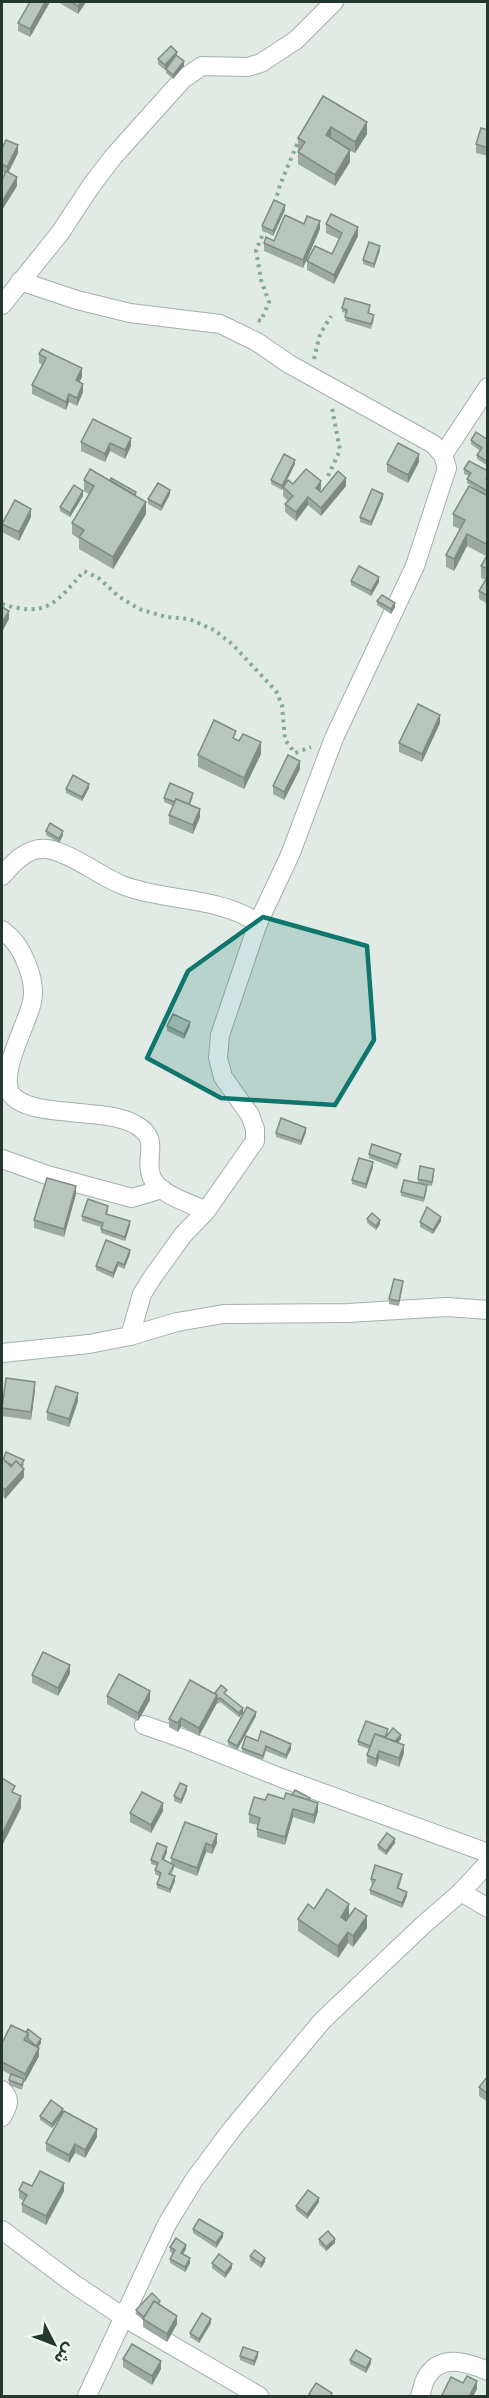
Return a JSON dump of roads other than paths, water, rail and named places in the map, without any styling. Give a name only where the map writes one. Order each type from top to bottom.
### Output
[{"type":"street","points":[[2,305],[60,233],[113,157],[183,79],[202,66],[248,67],[261,63],[296,40],[334,2]]},
{"type":"street","points":[[20,281],[77,300],[130,313],[220,324],[257,342],[289,364],[433,444],[443,454],[447,468],[415,566],[334,738],[290,855],[258,923],[220,1035],[218,1058],[223,1077],[250,1115],[255,1129],[255,1141],[206,1211],[183,1235],[142,1294],[130,1336]]},
{"type":"street","points":[[443,454],[488,387]]},
{"type":"street","points":[[2,876],[14,862],[28,852],[46,849],[61,854],[122,885],[227,908],[258,923]]},
{"type":"street","points":[[2,930],[9,935],[22,952],[32,975],[32,1001],[12,1051],[6,1075],[9,1091],[17,1100],[34,1108],[115,1117],[135,1124],[145,1132],[152,1144],[150,1167],[153,1179],[162,1190],[206,1211]]},
{"type":"street","points":[[2,1159],[47,1175],[132,1198],[162,1190]]},
{"type":"street","points":[[2,1353],[89,1344],[130,1336],[177,1322],[224,1314],[348,1313],[447,1307],[488,1310]]},
{"type":"street","points":[[144,1725],[488,1853]]},
{"type":"street","points":[[87,2397],[167,2224],[194,2180],[232,2128],[322,2021],[461,1892],[488,1863]]},
{"type":"street","points":[[461,1892],[488,1908]]},
{"type":"street","points":[[2,2090],[8,2097],[9,2104],[2,2117]]},
{"type":"street","points":[[2,2230],[74,2284],[125,2318],[259,2397]]},
{"type":"street","points":[[420,2397],[426,2377],[440,2365],[453,2360],[488,2371]]}]
